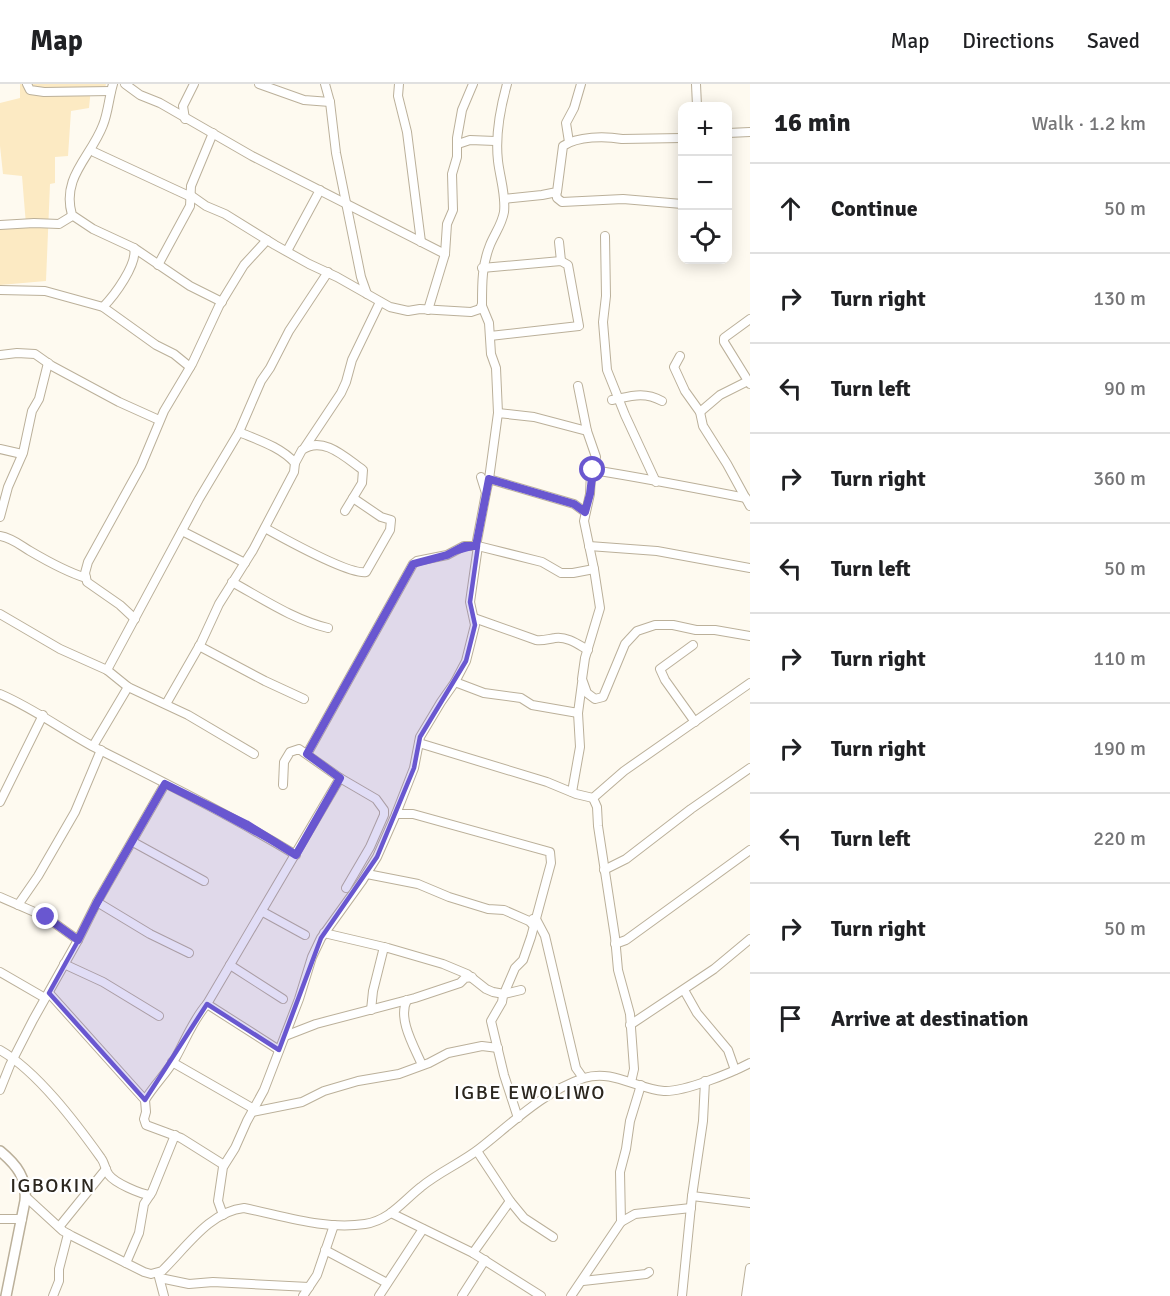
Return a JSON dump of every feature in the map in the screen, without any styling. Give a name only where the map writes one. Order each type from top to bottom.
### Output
[{"type":"main road","points":[[0,1151],[19,1169],[24,1179],[26,1197],[4,1293]]},
{"type":"street","points":[[27,84],[30,90],[44,92],[112,87],[104,125],[94,148],[77,167],[71,183],[70,212],[72,216],[138,253],[190,286],[222,302]]},
{"type":"street","points":[[125,84],[134,91],[347,206],[445,254]]},
{"type":"street","points":[[173,112],[183,106],[194,84]]},
{"type":"street","points":[[259,84],[304,100],[330,102]]},
{"type":"street","points":[[325,84],[330,102],[336,153],[361,277],[367,294]]},
{"type":"street","points":[[399,84],[398,96],[408,132],[421,242]]},
{"type":"street","points":[[428,310],[445,254],[447,224],[453,210],[452,177],[457,157],[462,110],[473,84]]},
{"type":"street","points":[[223,1215],[218,1201],[224,1165],[264,1090],[312,957],[324,933],[367,874],[396,814],[414,768],[418,743],[466,661],[476,621],[470,602],[486,493],[485,478],[498,413],[496,368],[491,354],[489,323],[482,306],[482,268],[501,225],[504,199],[497,138],[507,84]]},
{"type":"street","points":[[569,142],[566,123],[574,108],[581,84]]},
{"type":"street","points":[[696,84],[698,102]]},
{"type":"street","points":[[183,106],[185,119]]},
{"type":"street","points":[[732,133],[750,132]]},
{"type":"street","points":[[158,265],[190,206],[189,195],[213,133]]},
{"type":"street","points":[[678,138],[622,139],[613,136],[569,142],[563,146],[559,188],[556,193],[557,198],[562,202],[623,199],[678,204]]},
{"type":"street","points":[[458,144],[470,140],[495,141]]},
{"type":"street","points":[[94,148],[225,214],[286,251],[380,302],[408,311],[471,312],[482,306]]},
{"type":"street","points":[[286,251],[320,190]]},
{"type":"street","points":[[504,199],[556,193]]},
{"type":"street","points":[[190,206],[206,206]]},
{"type":"street","points":[[0,225],[60,224],[72,216]]},
{"type":"street","points":[[605,237],[606,296],[603,322],[607,370],[615,400],[656,482]]},
{"type":"street","points":[[135,620],[120,605],[90,585],[85,573],[88,562],[141,466],[159,420],[190,367],[222,302],[244,265],[267,240]]},
{"type":"street","points":[[558,242],[561,261]]},
{"type":"street","points":[[103,307],[115,295],[138,253]]},
{"type":"street","points":[[482,268],[561,261],[568,266],[579,326],[490,336]]},
{"type":"street","points":[[108,670],[182,531],[239,432],[261,381],[289,331],[328,272]]},
{"type":"street","points":[[0,290],[45,291],[103,307],[190,367]]},
{"type":"street","points":[[166,704],[232,582],[265,528],[294,472],[299,453],[341,393],[352,360],[380,302]]},
{"type":"street","points":[[700,412],[720,395],[749,383],[723,338],[750,319]]},
{"type":"street","points":[[0,355],[35,354],[119,402],[159,420]]},
{"type":"street","points":[[680,356],[674,367],[685,391],[700,412],[703,426],[748,502]]},
{"type":"street","points":[[0,517],[8,487],[22,454],[32,411],[39,399],[48,363]]},
{"type":"street","points":[[572,792],[580,747],[578,713],[585,658],[600,608],[590,546],[584,528],[596,457],[586,431],[578,386]]},
{"type":"street","points":[[615,400],[636,394],[651,395],[662,401]]},
{"type":"street","points":[[498,413],[534,417],[586,431]]},
{"type":"street","points":[[239,432],[262,441],[291,459],[295,464]]},
{"type":"street","points":[[305,447],[317,445],[331,449],[363,470],[362,483],[345,511]]},
{"type":"street","points":[[0,449],[22,454]]},
{"type":"street","points":[[593,470],[632,475],[748,502]]},
{"type":"street","points":[[485,478],[574,504],[585,512]]},
{"type":"street","points":[[265,528],[323,557],[360,573],[366,572],[390,530],[391,520],[381,517],[353,498]]},
{"type":"street","points":[[182,531],[245,562]]},
{"type":"street","points":[[0,536],[9,538],[31,552],[86,578]]},
{"type":"street","points":[[307,754],[413,564],[447,555],[464,546],[477,546],[542,562],[561,573],[594,569]]},
{"type":"street","points":[[590,546],[657,551],[750,568]]},
{"type":"street","points":[[232,582],[296,617],[313,625],[328,628]]},
{"type":"street","points":[[0,614],[60,649],[108,670],[129,687],[188,715],[254,754]]},
{"type":"street","points":[[476,621],[536,640],[565,639],[588,650]]},
{"type":"street","points":[[583,682],[587,693],[595,699],[603,697],[625,644],[637,631],[655,625],[673,625],[750,636]]},
{"type":"street","points":[[693,645],[660,669],[665,680],[695,722]]},
{"type":"street","points":[[199,646],[304,699]]},
{"type":"street","points":[[455,682],[484,693],[521,698],[537,707],[578,713]]},
{"type":"street","points":[[593,798],[624,771],[750,683]]},
{"type":"street","points":[[18,905],[38,876],[75,812],[97,748],[129,687]]},
{"type":"street","points":[[0,694],[43,715],[97,748],[165,784],[246,824],[296,855]]},
{"type":"street","points":[[1,797],[43,715]]},
{"type":"street","points":[[418,743],[593,798]]},
{"type":"street","points":[[283,785],[284,762],[290,752],[299,749],[340,778],[376,799],[384,810],[370,847],[346,888]]},
{"type":"street","points":[[604,870],[626,860],[691,809],[750,768]]},
{"type":"street","points":[[145,1100],[172,1062],[196,1017],[207,1004],[263,912],[340,778]]},
{"type":"street","points":[[0,1090],[14,1058],[97,902],[165,784]]},
{"type":"street","points":[[593,798],[597,807],[618,970],[628,1006],[634,1069],[631,1082]]},
{"type":"street","points":[[396,814],[413,814],[550,852],[551,863],[523,960],[515,968],[500,1008],[491,1021],[518,1118]]},
{"type":"street","points":[[133,842],[204,881]]},
{"type":"street","points":[[615,944],[626,940],[750,850]]},
{"type":"street","points":[[367,874],[418,884],[449,897],[488,909],[504,910],[533,921],[545,936],[576,1068],[583,1078]]},
{"type":"street","points":[[0,897],[46,917],[78,940]]},
{"type":"street","points":[[97,902],[150,934],[189,953]]},
{"type":"street","points":[[263,912],[305,935]]},
{"type":"street","points":[[324,933],[443,964],[486,989],[504,994],[520,990]]},
{"type":"street","points":[[630,1025],[684,990],[750,939]]},
{"type":"street","points":[[371,1010],[384,947]]},
{"type":"street","points":[[64,964],[103,982],[159,1016]]},
{"type":"street","points":[[230,965],[283,999]]},
{"type":"street","points":[[0,972],[61,1004],[145,1100],[147,1112],[144,1122],[150,1127],[175,1135],[224,1165]]},
{"type":"street","points":[[285,1036],[316,1024],[404,1002],[460,983],[467,976]]},
{"type":"street","points":[[684,990],[698,1013],[728,1050],[735,1070]]},
{"type":"street","points":[[404,1002],[405,1020],[422,1065]]},
{"type":"street","points":[[207,1004],[279,1050]]},
{"type":"street","points":[[172,1062],[253,1110],[302,1102],[324,1091],[358,1081],[399,1074],[448,1053],[486,1046],[498,1048]]},
{"type":"street","points":[[0,1050],[14,1058],[53,1097],[101,1158],[110,1177],[140,1193],[150,1195]]},
{"type":"street","points":[[411,1069],[415,1050]]},
{"type":"street","points":[[158,1276],[205,1228],[234,1209],[244,1208],[310,1223],[334,1225],[379,1221],[392,1214],[422,1186],[477,1151],[518,1118],[550,1096],[583,1078],[606,1075],[665,1091],[689,1087],[749,1066]]},
{"type":"street","points":[[682,1296],[692,1196],[703,1121],[705,1081]]},
{"type":"street","points":[[621,1222],[620,1172],[630,1121],[641,1085]]},
{"type":"street","points":[[126,1263],[139,1233],[144,1204],[175,1135]]},
{"type":"street","points":[[477,1151],[524,1218],[553,1237]]},
{"type":"street","points":[[59,1227],[106,1169]]},
{"type":"street","points":[[140,1193],[144,1204]]},
{"type":"street","points":[[692,1196],[750,1203]]},
{"type":"street","points":[[26,1197],[68,1234],[144,1272],[189,1284],[213,1282],[309,1287]]},
{"type":"street","points":[[473,1253],[510,1201]]},
{"type":"street","points":[[571,1296],[621,1222],[635,1214],[691,1208]]},
{"type":"street","points":[[392,1214],[473,1253],[541,1296]]},
{"type":"street","points":[[0,1219],[22,1219]]},
{"type":"street","points":[[303,1296],[318,1275],[334,1225]]},
{"type":"street","points":[[379,1296],[423,1229]]},
{"type":"street","points":[[53,1296],[59,1281],[59,1269],[68,1234]]},
{"type":"street","points":[[325,1250],[387,1283]]},
{"type":"street","points":[[462,1296],[485,1260]]},
{"type":"street","points":[[748,1292],[750,1268]]},
{"type":"street","points":[[583,1281],[649,1272]]},
{"type":"street","points":[[158,1276],[164,1296]]},
{"type":"highlighted area","points":[[478,546],[470,602],[475,625],[466,661],[420,737],[414,768],[377,857],[321,938],[279,1050],[207,1004],[145,1100],[49,993],[165,784],[296,855],[340,778],[307,754],[413,564]]},
{"type":"shaded area","points":[[20,84],[106,84],[105,88],[91,88],[89,108],[71,111],[68,156],[55,157],[55,183],[50,184],[46,281],[0,285],[0,227],[26,225],[22,176],[3,174],[0,146],[0,103],[20,98]]},
{"type":"district","name":"IGBE EWOLIWO","points":[[530,1092]]},
{"type":"district","name":"IGBOKIN","points":[[53,1185]]},
{"type":"route","points":[[46,917],[78,940],[97,902],[165,784],[246,824],[296,855],[340,778],[307,754],[413,564],[417,561],[447,555],[464,546],[476,546],[489,479],[574,504],[585,512],[593,470]]}]
